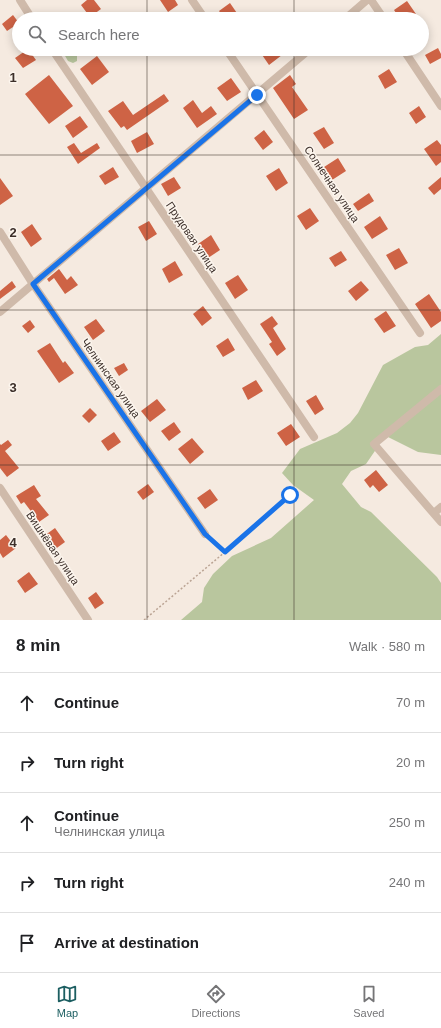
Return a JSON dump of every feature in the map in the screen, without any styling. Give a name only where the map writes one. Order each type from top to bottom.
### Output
[{"type":"street","points":[[20,0],[28,12]]},
{"type":"street","points":[[192,0],[200,12]]},
{"type":"street","points":[[353,12],[367,0]]},
{"type":"street","points":[[371,0],[379,12]]},
{"type":"street","name":"Прудовая улица","points":[[57,56],[314,437]]},
{"type":"street","name":"Солнечная улица","points":[[231,56],[420,333]]},
{"type":"street","points":[[0,312],[302,56]]},
{"type":"street","points":[[408,56],[441,106]]},
{"type":"street","name":"Челнинская улица","points":[[0,232],[33,284],[205,534]]},
{"type":"street","points":[[441,389],[374,444],[441,522]]},
{"type":"street","name":"Вишнёвая улица","points":[[0,488],[88,620]]},
{"type":"street","points":[[434,513],[441,507]]},
{"type":"path","points":[[144,620],[290,495]]},
{"type":"path","points":[[205,534],[225,552]]},
{"type":"green space","points":[[65,56],[77,56],[77,61],[73,63],[68,61]]},
{"type":"green space","points":[[441,334],[441,455],[418,452],[388,437],[381,442],[366,464],[351,471],[342,484],[361,507],[371,512],[437,577],[441,583],[441,620],[181,620],[202,602],[204,588],[213,574],[232,556],[271,538],[314,500],[293,485],[282,473],[300,449],[337,433],[350,423],[358,413],[383,365],[415,347],[428,345]]},
{"type":"building","points":[[87,0],[94,0],[101,9],[97,12],[86,12],[81,5]]},
{"type":"building","points":[[160,0],[175,0],[178,5],[168,12]]},
{"type":"building","points":[[407,1],[415,12],[395,12],[394,10]]},
{"type":"building","points":[[230,3],[236,12],[220,12],[219,11]]},
{"type":"building","points":[[12,16],[12,28],[7,31],[2,24]]},
{"type":"building","points":[[438,48],[441,58],[430,64],[426,56],[429,56],[429,53]]},
{"type":"building","points":[[18,56],[33,56],[36,60],[23,68],[15,58]]},
{"type":"building","points":[[97,56],[109,72],[92,85],[80,69]]},
{"type":"building","points":[[263,56],[281,56],[269,65]]},
{"type":"building","points":[[389,69],[397,82],[385,89],[378,76]]},
{"type":"building","points":[[49,75],[73,106],[49,124],[25,94]]},
{"type":"building","points":[[290,75],[296,84],[292,87],[308,110],[294,119],[273,88]]},
{"type":"building","points":[[231,78],[241,92],[227,101],[217,88]]},
{"type":"building","points":[[164,94],[169,101],[127,130],[124,126],[121,128],[108,111],[123,101],[133,115]]},
{"type":"building","points":[[193,100],[202,113],[211,106],[217,114],[197,128],[183,108]]},
{"type":"building","points":[[419,106],[426,117],[416,124],[409,113]]},
{"type":"building","points":[[80,116],[88,127],[73,138],[65,126]]},
{"type":"building","points":[[324,127],[334,143],[324,149],[313,133]]},
{"type":"building","points":[[264,130],[273,142],[263,150],[254,138]]},
{"type":"building","points":[[147,132],[154,144],[137,153],[131,141]]},
{"type":"building","points":[[437,140],[441,145],[441,162],[436,166],[424,149]]},
{"type":"building","points":[[74,143],[81,153],[97,143],[100,148],[78,164],[67,147]]},
{"type":"building","points":[[338,158],[346,171],[332,180],[324,167]]},
{"type":"building","points":[[113,167],[119,177],[105,185],[99,176]]},
{"type":"building","points":[[279,168],[288,183],[276,191],[266,176]]},
{"type":"building","points":[[174,177],[181,188],[168,196],[161,184]]},
{"type":"building","points":[[441,177],[441,189],[434,195],[428,188]]},
{"type":"building","points":[[0,178],[13,196],[0,205]]},
{"type":"building","points":[[369,193],[374,201],[358,211],[353,204]]},
{"type":"building","points":[[310,208],[319,221],[306,230],[297,216]]},
{"type":"building","points":[[380,216],[388,229],[372,239],[364,227]]},
{"type":"building","points":[[149,221],[157,234],[146,241],[138,227]]},
{"type":"building","points":[[32,224],[42,239],[31,247],[21,232]]},
{"type":"building","points":[[211,235],[220,250],[208,258],[198,244]]},
{"type":"building","points":[[399,248],[408,263],[395,270],[386,255]]},
{"type":"building","points":[[341,251],[347,260],[335,267],[329,258]]},
{"type":"building","points":[[175,261],[183,275],[169,283],[162,269]]},
{"type":"building","points":[[59,269],[67,280],[71,276],[78,285],[65,294],[54,278],[49,282],[47,279]]},
{"type":"building","points":[[238,275],[248,290],[235,299],[225,283]]},
{"type":"building","points":[[12,281],[16,287],[0,299],[0,291]]},
{"type":"building","points":[[361,281],[369,290],[356,301],[348,291]]},
{"type":"building","points":[[429,294],[441,312],[441,321],[431,328],[415,304]]},
{"type":"building","points":[[203,306],[212,318],[202,326],[193,314]]},
{"type":"building","points":[[386,311],[396,326],[384,333],[374,319]]},
{"type":"building","points":[[272,316],[278,324],[273,328],[286,349],[277,356],[269,344],[272,342],[260,324]]},
{"type":"building","points":[[96,319],[105,331],[93,340],[84,327]]},
{"type":"building","points":[[30,320],[35,327],[28,333],[22,326]]},
{"type":"building","points":[[228,338],[235,350],[223,357],[216,346]]},
{"type":"building","points":[[50,343],[63,363],[65,361],[74,373],[59,383],[37,351]]},
{"type":"building","points":[[124,363],[128,370],[119,376],[114,368]]},
{"type":"building","points":[[256,380],[263,391],[248,400],[242,388]]},
{"type":"building","points":[[316,395],[324,409],[315,415],[306,401]]},
{"type":"building","points":[[157,399],[166,410],[150,422],[141,411]]},
{"type":"building","points":[[90,408],[97,415],[89,423],[82,416]]},
{"type":"building","points":[[174,422],[181,432],[169,441],[161,431]]},
{"type":"building","points":[[291,424],[300,437],[286,446],[277,433]]},
{"type":"building","points":[[114,432],[121,442],[108,451],[101,441]]},
{"type":"building","points":[[192,438],[204,452],[190,464],[178,449]]},
{"type":"building","points":[[8,440],[12,445],[5,451],[19,468],[7,477],[0,468],[0,444],[1,445]]},
{"type":"building","points":[[376,470],[388,485],[379,492],[373,485],[370,488],[364,480]]},
{"type":"building","points":[[148,484],[154,492],[143,500],[137,492]]},
{"type":"building","points":[[34,485],[41,496],[36,499],[49,515],[39,522],[24,502],[21,504],[16,496]]},
{"type":"building","points":[[210,489],[218,500],[205,509],[197,498]]},
{"type":"building","points":[[55,528],[65,542],[54,550],[44,536]]},
{"type":"building","points":[[6,535],[16,548],[3,558],[0,553],[0,540]]},
{"type":"building","points":[[29,572],[38,584],[25,593],[17,581]]},
{"type":"building","points":[[96,592],[104,603],[95,609],[88,598]]},
{"type":"route","points":[[257,95],[33,284],[205,534],[225,552],[290,495]]}]
